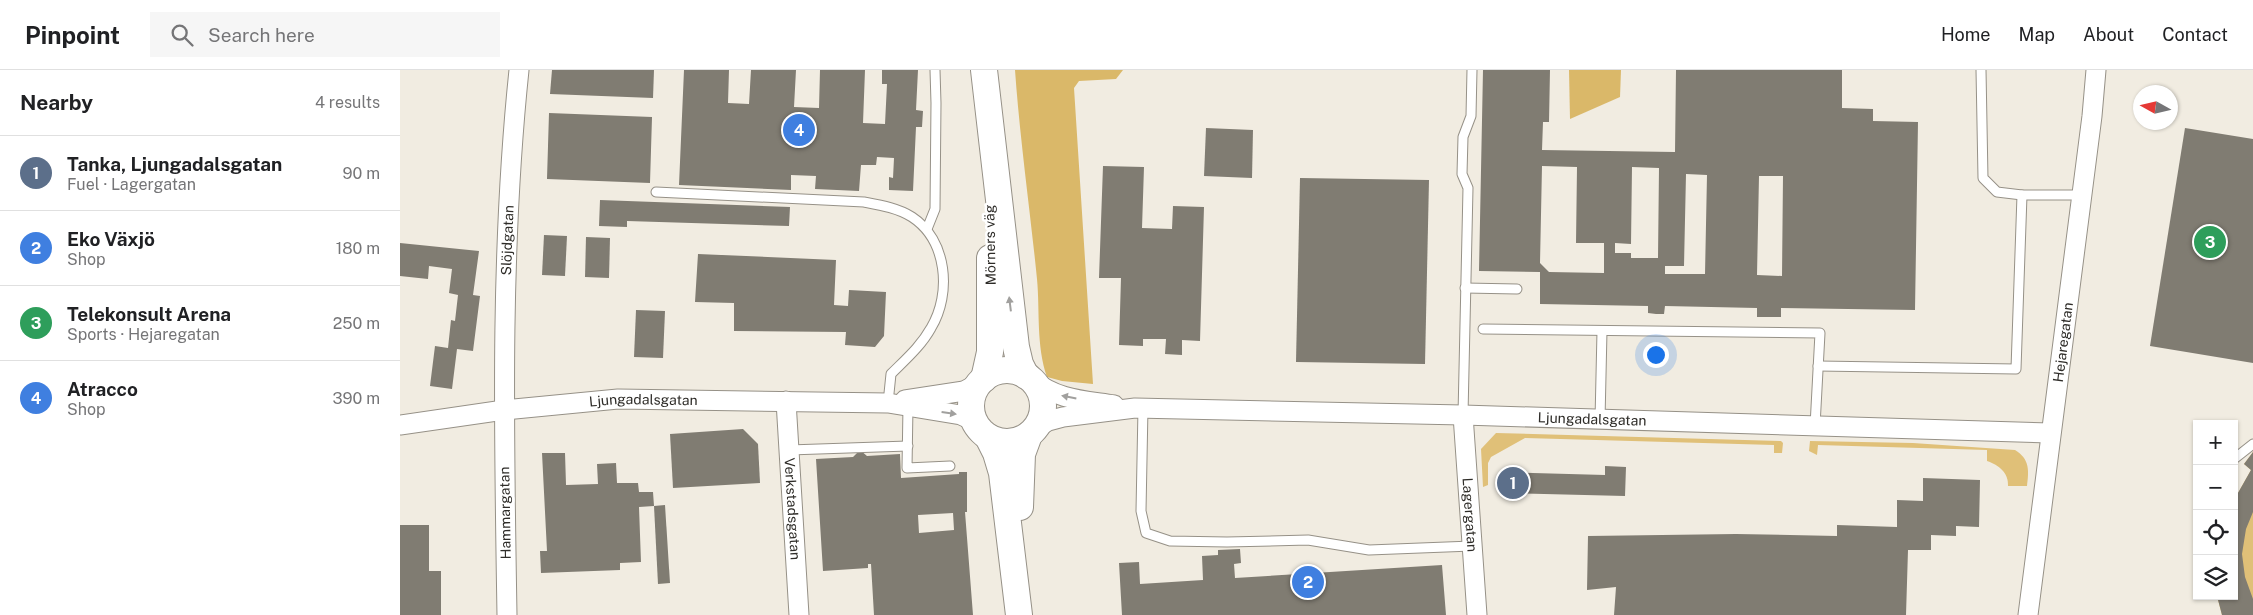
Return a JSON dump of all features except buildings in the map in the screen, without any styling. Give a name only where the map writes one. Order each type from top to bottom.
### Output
[{"type":"main road","name":"Mörners väg","points":[[984,70],[987,110],[1016,347],[1020,364],[1028,378]]},
{"type":"main road","name":"Mörners väg","points":[[982,380],[989,360],[991,323],[987,110]]},
{"type":"main road","points":[[1004,370],[1028,378],[1041,394],[1043,406],[1040,421],[1031,433],[1022,454],[1020,471],[1020,615],[1002,472],[996,453],[971,408],[974,392],[982,380],[1004,370]]},
{"type":"main road","points":[[981,429],[1009,442],[1031,433]]},
{"type":"street","name":"Slöjdgatan","points":[[504,410],[510,152],[519,70]]},
{"type":"street","name":"Hejaregatan","points":[[2028,615],[2082,196],[2096,70]]},
{"type":"street","name":"Ljungadalsgatan","points":[[1028,378],[1046,391],[1063,397],[1139,408],[1463,415],[2050,433]]},
{"type":"street","name":"Ljungadalsgatan","points":[[888,403],[964,391],[982,380]]},
{"type":"street","name":"Ljungadalsgatan","points":[[400,425],[504,410],[618,399],[888,403],[961,415],[981,429]]},
{"type":"street","name":"Verkstadsgatan","points":[[786,401],[798,615]]},
{"type":"street","name":"Ljungadalsgatan","points":[[1031,433],[1048,421],[1063,417],[1139,408]]},
{"type":"street","name":"Hammargatan","points":[[504,410],[507,615]]},
{"type":"street","name":"Lagergatan","points":[[1463,415],[1477,615]]},
{"type":"lane","points":[[927,229],[934,209],[935,70]]},
{"type":"lane","points":[[1463,415],[1468,188],[1462,174],[1463,137],[1471,116],[1472,70]]},
{"type":"lane","points":[[1980,70],[1983,178],[1997,192],[2022,196],[2082,196]]},
{"type":"lane","points":[[656,192],[864,202],[889,207],[910,216],[927,229],[938,250],[944,272],[941,303],[932,326],[917,348],[890,374],[888,403]]},
{"type":"lane","points":[[1818,366],[2016,368],[2022,196]]},
{"type":"lane","points":[[1465,288],[1516,289]]},
{"type":"lane","points":[[1483,329],[1820,333],[1815,426]]},
{"type":"lane","points":[[1600,420],[1602,331]]},
{"type":"lane","points":[[908,406],[907,468],[950,466]]},
{"type":"lane","points":[[1139,408],[1141,511],[1146,533],[1170,541],[1308,540],[1369,550],[1472,546]]},
{"type":"lane","points":[[2238,456],[2253,444]]},
{"type":"lane","points":[[789,450],[908,446]]},
{"type":"shaded area","points":[[1015,70],[1123,70],[1116,79],[1079,81],[1074,88],[1093,384],[1062,381],[1047,377],[1041,353],[1037,279]]},
{"type":"shaded area","points":[[1569,70],[1621,70],[1620,97],[1570,119]]},
{"type":"shaded area","points":[[1496,433],[1781,441],[1783,443],[1782,453],[1774,453],[1774,445],[1525,438],[1491,457],[1488,463],[1488,485],[1483,487],[1481,449]]},
{"type":"shaded area","points":[[1810,441],[1913,443],[2015,450],[2026,461],[2027,486],[2008,486],[2005,473],[1987,461],[1987,450],[1818,445],[1817,455],[1809,451]]},
{"type":"shaded area","points":[[2253,452],[2253,615],[2222,615],[2218,600],[2238,600],[2238,493],[2251,470],[2244,464]]},
{"type":"place","name":"Atracco","points":[[799,130]]},
{"type":"place","name":"Telekonsult Arena","points":[[2210,242]]},
{"type":"place","name":"Tanka, Ljungadalsgatan","points":[[1513,483]]},
{"type":"place","name":"Eko Växjö","points":[[1308,582]]}]
